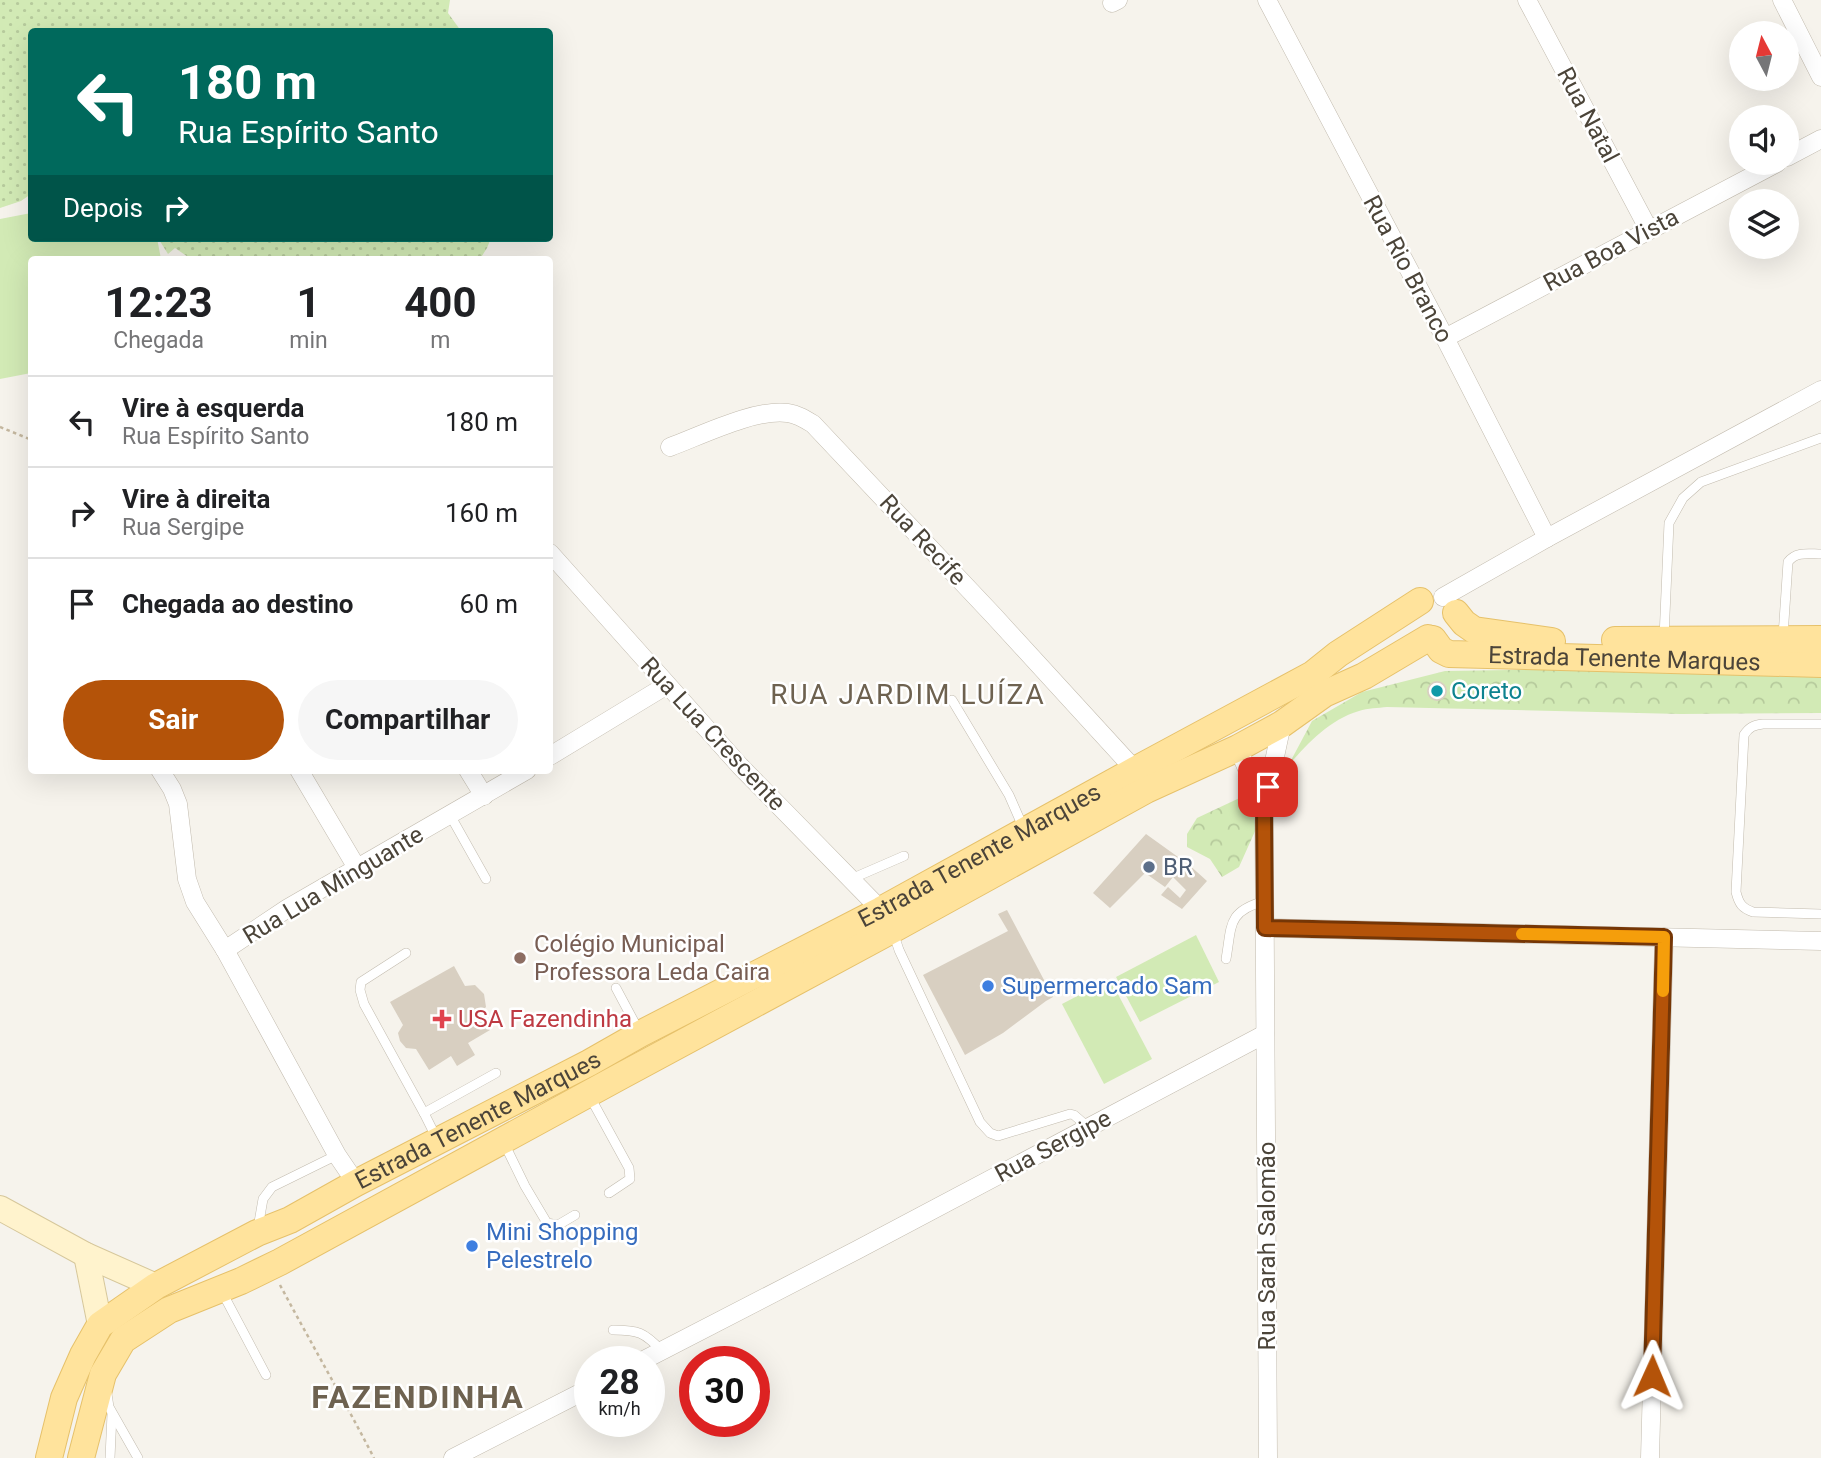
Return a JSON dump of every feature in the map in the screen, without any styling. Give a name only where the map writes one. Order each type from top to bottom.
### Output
[{"type":"main road","name":"Estrada Tenente Marques","points":[[81,1458],[103,1374],[123,1340],[169,1310],[270,1267],[588,1094],[887,920],[1024,831],[1278,694],[1313,674],[1338,654],[1444,605],[1474,630],[1547,641],[1821,639]]},
{"type":"main road","points":[[1444,605],[1456,621],[1449,634],[1438,639],[1431,638],[1422,635],[1414,625],[1413,612],[1444,605]]},
{"type":"main road","name":"Estrada Tenente Marques","points":[[49,1458],[64,1398],[100,1325],[156,1286],[257,1233],[290,1220],[640,1034],[887,920],[1146,790],[1238,748],[1282,724],[1324,694],[1364,676],[1431,638],[1441,650],[1449,654],[1821,664]]},
{"type":"main road","points":[[1238,748],[1233,727],[1235,724],[1270,705],[1278,694]]},
{"type":"street","name":"Rua Rio Branco","points":[[1267,0],[1547,538]]},
{"type":"street","name":"Rua Natal","points":[[1527,0],[1648,230]]},
{"type":"street","points":[[1782,0],[1821,77]]},
{"type":"street","points":[[1799,151],[1821,139]]},
{"type":"street","name":"Rua Boa Vista","points":[[1445,338],[1753,175]]},
{"type":"street","points":[[1444,605],[1489,570],[1821,390]]},
{"type":"street","name":"Rua Recife","points":[[670,447],[744,419],[768,413],[787,412],[813,424],[1135,770]]},
{"type":"street","name":"Rua Lua Crescente","points":[[553,556],[740,766],[851,879],[887,920]]},
{"type":"street","points":[[553,754],[667,685]]},
{"type":"street","points":[[1265,1034],[1264,808],[1282,724]]},
{"type":"street","points":[[1238,748],[1264,808]]},
{"type":"street","points":[[163,774],[178,804],[187,879],[195,902],[225,950]]},
{"type":"street","points":[[301,774],[356,868]]},
{"type":"street","points":[[470,774],[484,796]]},
{"type":"street","name":"Rua Lua Minguante","points":[[356,1184],[337,1155],[225,950],[288,908],[520,774]]},
{"type":"street","points":[[1265,928],[1821,941]]},
{"type":"street","points":[[1650,1458],[1664,937]]},
{"type":"street","name":"Rua Sergipe","points":[[665,1348],[1265,1034]]},
{"type":"street","name":"Rua Sarah Salomão","points":[[1265,1034],[1268,1458]]},
{"type":"street","points":[[0,1208],[86,1255],[156,1286]]},
{"type":"street","points":[[86,1255],[100,1325]]},
{"type":"street","points":[[453,1458],[574,1396]]},
{"type":"lane","points":[[1664,640],[1669,523],[1683,498],[1700,482],[1821,438]]},
{"type":"lane","points":[[1783,638],[1788,562],[1792,556],[1798,554],[1821,554]]},
{"type":"lane","points":[[952,700],[1009,795],[1024,831]]},
{"type":"lane","points":[[1821,724],[1763,724],[1748,729],[1745,735],[1736,892],[1738,902],[1753,912],[1821,914]]},
{"type":"lane","points":[[450,815],[486,879]]},
{"type":"lane","points":[[851,879],[904,856]]},
{"type":"lane","points":[[1226,959],[1232,920],[1241,910],[1265,901]]},
{"type":"lane","points":[[887,920],[980,1122],[990,1133],[998,1136],[1070,1114],[1088,1127]]},
{"type":"lane","points":[[406,954],[362,982],[360,990],[364,1004],[438,1141]]},
{"type":"lane","points":[[615,988],[640,1034]]},
{"type":"lane","points":[[424,1113],[496,1073]]},
{"type":"lane","points":[[588,1094],[629,1168],[630,1179],[609,1193]]},
{"type":"lane","points":[[503,1141],[524,1186],[547,1223],[558,1224],[575,1215]]},
{"type":"lane","points":[[257,1233],[263,1199],[272,1187],[337,1155]]},
{"type":"lane","points":[[221,1289],[266,1375]]},
{"type":"lane","points":[[613,1330],[631,1330],[649,1336],[658,1346]]},
{"type":"lane","points":[[103,1374],[109,1407],[138,1458]]},
{"type":"lane","points":[[110,1458],[113,1413]]},
{"type":"path","points":[[0,427],[28,438]]},
{"type":"path","points":[[270,1267],[374,1458]]},
{"type":"green space","points":[[0,0],[450,0],[448,13],[459,28],[28,28],[28,196],[0,208]]},
{"type":"green space","points":[[28,214],[28,242],[158,242],[160,256],[28,256],[28,374],[0,379],[0,219]]},
{"type":"green space","points":[[160,242],[489,242],[482,256],[187,256],[175,248],[168,254]]},
{"type":"green space","points":[[1628,668],[1821,673],[1821,713],[1680,714],[1373,708],[1348,715],[1329,726],[1288,766],[1312,721],[1362,692],[1445,671]]},
{"type":"green space","points":[[1248,794],[1252,800],[1256,829],[1239,867],[1222,877],[1210,859],[1187,847],[1187,834],[1197,818]]},
{"type":"green space","points":[[1196,935],[1219,982],[1140,1022],[1116,977]]},
{"type":"green space","points":[[1110,979],[1152,1059],[1104,1084],[1062,1004]]},
{"type":"building","name":"Coreto","points":[[1437,681],[1444,684],[1447,691],[1444,698],[1437,701],[1430,698],[1427,691],[1430,684]]},
{"type":"building","name":"BR","points":[[1146,834],[1185,862],[1175,875],[1187,863],[1207,881],[1182,909],[1161,895],[1168,887],[1180,898],[1186,890],[1173,877],[1165,887],[1145,873],[1110,908],[1093,893]]},
{"type":"building","name":"Supermercado Sam","points":[[1007,910],[1053,997],[1003,1033],[965,1055],[923,975],[1008,931],[998,914]]},
{"type":"building","name":"USA Fazendinha","points":[[454,966],[465,986],[475,985],[484,994],[486,1007],[480,1013],[490,1030],[468,1043],[475,1055],[457,1066],[451,1056],[429,1070],[416,1049],[406,1048],[400,1041],[398,1033],[403,1025],[390,1002]]},
{"type":"slow traffic","points":[[1522,934],[1664,937],[1663,991]]},
{"type":"place","name":"Coreto","points":[[1437,691]]},
{"type":"place","name":"BR","points":[[1149,867]]},
{"type":"place","name":"Colégio Municipal Professora Leda Caira","points":[[520,958]]},
{"type":"place","name":"Supermercado Sam","points":[[988,986]]},
{"type":"place","name":"USA Fazendinha","points":[[442,1019]]},
{"type":"place","name":"Mini Shopping Pelestrelo","points":[[472,1246]]},
{"type":"district","name":"RUA JARDIM LUÍZA","points":[[908,694]]},
{"type":"district","name":"FAZENDINHA","points":[[418,1397]]},
{"type":"route","points":[[1268,787],[1264,808],[1265,928],[1664,937],[1652,1376]]}]
